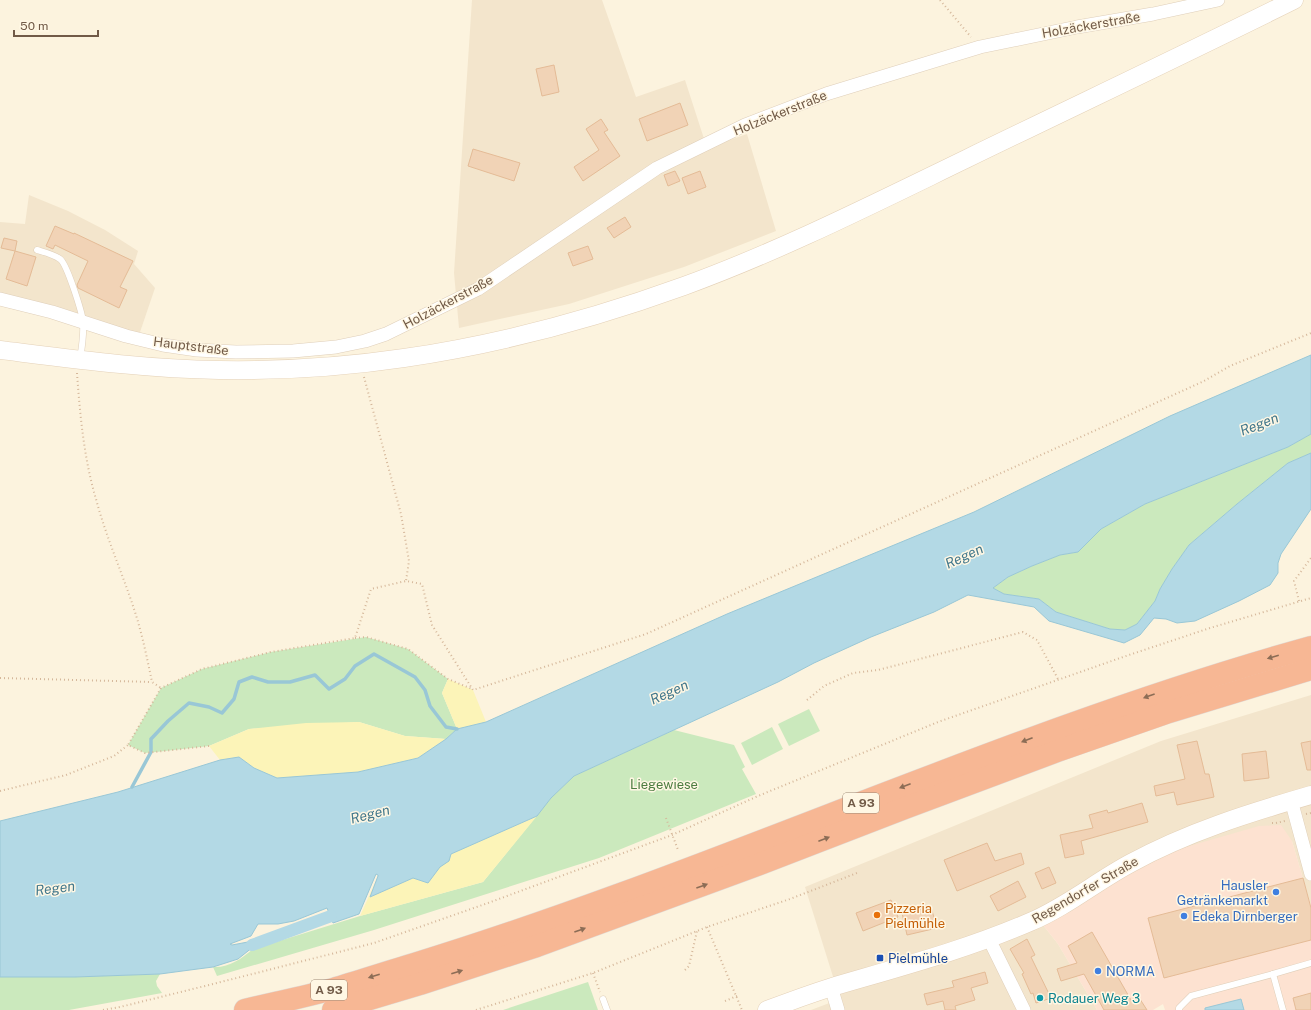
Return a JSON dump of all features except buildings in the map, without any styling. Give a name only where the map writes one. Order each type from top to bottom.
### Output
[{"type":"highway","name":"A 93","points":[[245,1010],[334,989],[471,946],[578,910],[1159,692],[1311,647]]},
{"type":"highway","name":"A 93","points":[[333,1010],[420,984],[536,946],[752,867],[1060,750],[1166,713],[1311,669]]},
{"type":"main road","name":"Hauptstraße","points":[[0,350],[80,360],[158,367],[216,370],[269,370],[358,363],[438,353],[508,339],[576,322],[686,286],[759,256],[842,219],[1294,0]]},
{"type":"main road","name":"Regendorfer Straße","points":[[767,1010],[831,987],[916,964],[989,939],[1041,917],[1130,863],[1163,846],[1218,823],[1311,795]]},
{"type":"street","name":"Holzäckerstraße","points":[[386,334],[478,289],[657,168],[745,125],[826,94],[980,48],[1077,27],[1153,14],[1218,0]]},
{"type":"street","name":"Hauptstraße","points":[[0,298],[126,336],[163,345],[197,350],[236,352],[293,351],[336,347],[386,334]]},
{"type":"street","points":[[1291,800],[1311,874]]},
{"type":"street","points":[[989,939],[1024,1010]]},
{"type":"street","points":[[831,987],[838,1010]]},
{"type":"lane","points":[[37,250],[61,259],[71,282],[83,322],[80,360]]},
{"type":"lane","points":[[1179,1010],[1179,1008],[1191,996],[1311,963]]},
{"type":"lane","points":[[1273,974],[1283,1010]]},
{"type":"lane","points":[[603,999],[607,1010]]},
{"type":"path","points":[[940,0],[980,48]]},
{"type":"path","points":[[0,791],[66,775],[114,756],[128,745],[161,688],[202,669],[271,652],[366,637],[408,650],[448,679],[473,690],[646,634],[1202,382],[1230,366],[1311,333]]},
{"type":"path","points":[[80,360],[77,372],[78,385],[85,447],[95,498],[134,608],[152,682]]},
{"type":"path","points":[[358,363],[401,514],[410,561],[406,581]]},
{"type":"path","points":[[1299,601],[1294,581],[1311,558]]},
{"type":"path","points":[[355,638],[371,588],[406,581],[422,584],[432,625],[473,690]]},
{"type":"path","points":[[103,1010],[194,989],[374,942],[488,903],[672,835],[758,796],[931,725],[1058,679],[1188,635],[1311,598]]},
{"type":"path","points":[[807,700],[824,686],[852,673],[878,670],[1023,632],[1037,640],[1058,679]]},
{"type":"path","points":[[0,678],[152,682],[161,688]]},
{"type":"path","points":[[128,745],[145,753],[209,746]]},
{"type":"path","points":[[1270,822],[1276,823],[1311,813]]},
{"type":"path","points":[[666,818],[678,850]]},
{"type":"path","points":[[476,1010],[594,973],[707,927],[790,899],[856,873]]},
{"type":"path","points":[[707,927],[742,1010]]},
{"type":"path","points":[[685,970],[689,966],[697,931]]},
{"type":"path","points":[[594,973],[603,999]]},
{"type":"path","points":[[725,1001],[737,996]]},
{"type":"shaded area","points":[[472,0],[602,0],[636,97],[685,80],[707,148],[747,134],[776,231],[684,267],[569,304],[459,328],[454,273]]},
{"type":"shaded area","points":[[29,195],[68,211],[105,230],[138,251],[134,264],[155,288],[139,335],[0,295],[0,222],[25,224]]},
{"type":"shaded area","points":[[1311,695],[1311,906],[1292,841],[1043,925],[1058,944],[1097,1010],[811,1010],[840,999],[805,887],[1161,741]]},
{"type":"shaded area","points":[[1281,825],[1292,841],[1311,906],[1311,1010],[1165,1010],[1163,1004],[1153,1010],[1097,1010],[1058,944],[1043,925],[1130,870],[1179,849],[1259,826]]},
{"type":"green space","points":[[1311,434],[1311,453],[1288,463],[1189,545],[1172,569],[1160,589],[1155,601],[1137,624],[1125,630],[1110,629],[1056,612],[1039,599],[1004,594],[993,588],[1008,577],[1032,566],[1060,555],[1078,552],[1101,529],[1145,504],[1288,447]]},
{"type":"green space","points":[[366,637],[408,649],[448,679],[442,693],[457,729],[446,739],[405,736],[359,722],[249,729],[209,746],[156,752],[145,753],[128,745],[161,688],[202,669],[271,652]]},
{"type":"green space","points":[[809,709],[820,731],[789,746],[778,724]]},
{"type":"green space","points":[[772,727],[783,749],[752,765],[741,743]]},
{"type":"green space","name":"Liegewiese","points":[[674,730],[734,745],[745,767],[742,769],[756,794],[599,858],[374,930],[217,976],[213,967],[230,964],[253,949],[360,916],[483,882],[551,798],[574,776]]},
{"type":"green space","points":[[160,974],[156,981],[157,986],[162,993],[69,1010],[0,1010],[0,977],[75,977]]},
{"type":"green space","points":[[588,982],[598,1010],[503,1010]]},
{"type":"sand","points":[[448,679],[473,690],[486,722],[457,729],[442,693]]},
{"type":"sand","points":[[359,722],[405,736],[446,739],[418,758],[358,772],[277,778],[254,768],[239,757],[220,760],[209,746],[249,729],[306,723]]},
{"type":"sand","points":[[537,816],[483,882],[360,916],[378,876],[370,897],[413,878],[428,883],[440,867],[449,860],[451,854]]},
{"type":"water","name":"Regen","points":[[1311,355],[1311,434],[1288,447],[1145,504],[1101,529],[1078,552],[1060,555],[1032,566],[1008,577],[993,588],[1004,594],[1039,599],[1056,612],[1110,629],[1125,630],[1137,624],[1155,601],[1160,589],[1172,569],[1189,545],[1288,463],[1311,453],[1311,509],[1281,554],[1278,563],[1278,573],[1270,585],[1239,601],[1195,621],[1177,623],[1166,619],[1154,618],[1140,635],[1124,643],[1049,621],[1034,607],[968,595],[934,612],[871,637],[814,663],[778,682],[574,776],[551,798],[537,816],[451,854],[449,861],[440,867],[428,883],[413,878],[370,897],[378,876],[376,874],[359,914],[333,923],[327,908],[294,921],[278,924],[258,924],[251,936],[230,944],[232,945],[253,941],[253,947],[238,959],[213,967],[160,974],[75,977],[0,977],[0,821],[118,792],[220,760],[239,757],[254,768],[277,778],[358,772],[418,758],[446,739],[457,729],[486,722],[727,614],[974,512],[1170,416]]},
{"type":"water","points":[[1241,999],[1244,1010],[1205,1010],[1205,1008]]},
{"type":"waterway","points":[[132,787],[151,752],[151,739],[168,721],[189,703],[209,707],[222,713],[234,699],[239,682],[252,677],[268,682],[290,682],[315,675],[329,689],[345,679],[355,666],[374,654],[415,677],[425,690],[430,706],[446,727],[457,729]]},
{"type":"waterway","points":[[252,945],[331,916]]},
{"type":"place","name":"Hausler Getränkemarkt","points":[[1276,892]]},
{"type":"place","name":"Pizzeria Pielmühle","points":[[877,915]]},
{"type":"place","name":"Edeka Dirnberger","points":[[1184,916]]},
{"type":"place","name":"Pielmühle","points":[[880,958]]},
{"type":"place","name":"NORMA","points":[[1098,971]]},
{"type":"place","name":"Rodauer Weg 3","points":[[1040,998]]}]
